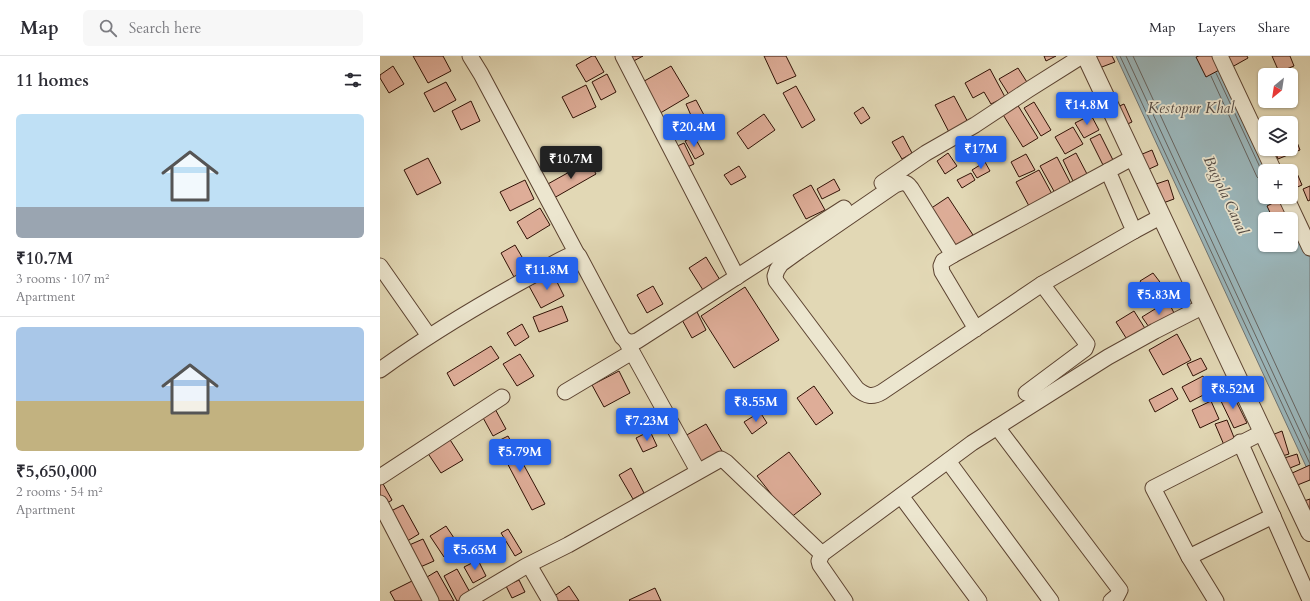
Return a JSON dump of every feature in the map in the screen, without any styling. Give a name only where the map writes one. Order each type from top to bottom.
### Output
[{"type":"street","points":[[470,56],[482,74],[622,337],[629,346],[698,471]]},
{"type":"street","points":[[622,56],[737,277]]},
{"type":"street","points":[[565,392],[629,346],[631,342],[637,341],[926,153],[975,125],[1082,56]]},
{"type":"street","points":[[1086,56],[1310,532]]},
{"type":"street","points":[[1220,56],[1271,164]]},
{"type":"street","points":[[976,329],[942,272],[941,266],[943,262],[1134,157]]},
{"type":"street","points":[[1108,171],[1134,231]]},
{"type":"street","points":[[954,255],[911,188],[907,183],[901,182],[781,264],[775,276],[776,281],[857,389],[869,396],[876,396],[1042,284],[1162,216]]},
{"type":"street","points":[[1289,204],[1310,248]]},
{"type":"street","points":[[380,370],[429,336],[509,289],[571,255],[577,254]]},
{"type":"street","points":[[380,266],[429,336]]},
{"type":"street","points":[[1026,393],[1087,347],[1087,344],[1042,284]]},
{"type":"street","points":[[845,601],[820,565],[819,561],[822,554],[972,443],[1108,357],[1204,306]]},
{"type":"street","points":[[380,477],[502,397]]},
{"type":"street","points":[[997,427],[1120,590],[1117,596],[1111,601]]},
{"type":"street","points":[[1216,601],[1189,557],[1153,488],[1240,442],[1263,432]]},
{"type":"street","points":[[1240,442],[1310,600]]},
{"type":"street","points":[[475,599],[529,565],[568,545],[721,459],[724,460],[822,554]]},
{"type":"street","points":[[948,460],[1051,601]]},
{"type":"street","points":[[900,496],[979,601]]},
{"type":"street","points":[[380,503],[431,601]]},
{"type":"street","points":[[1189,557],[1273,516]]},
{"type":"street","points":[[529,565],[550,601]]},
{"type":"water","name":"Kestopur Khal","points":[[1116,56],[1218,56],[1258,143],[1258,156],[1264,156],[1268,164],[1258,164],[1258,204],[1286,204],[1290,212],[1258,212],[1258,252],[1298,252],[1298,230],[1310,257],[1310,475]]},
{"type":"building","points":[[413,56],[443,56],[451,71],[428,83]]},
{"type":"building","points":[[592,56],[595,56],[604,72],[586,82],[576,65]]},
{"type":"building","points":[[624,56],[643,56],[628,64]]},
{"type":"building","points":[[764,56],[786,56],[796,76],[777,84]]},
{"type":"building","points":[[1044,56],[1056,56],[1046,61]]},
{"type":"building","points":[[1088,56],[1112,56],[1115,62],[1094,70]]},
{"type":"building","points":[[1217,56],[1223,68],[1206,77],[1196,57]]},
{"type":"building","points":[[1226,56],[1247,56],[1248,58],[1232,67]]},
{"type":"building","points":[[1272,56],[1290,56],[1294,66],[1289,68],[1277,68]]},
{"type":"building","points":[[393,66],[404,84],[389,93],[380,78],[380,75]]},
{"type":"building","points":[[671,66],[689,96],[657,115],[639,84]]},
{"type":"building","points":[[1018,68],[1030,87],[1011,98],[999,79]]},
{"type":"building","points":[[990,69],[1005,97],[991,104],[984,92],[973,98],[965,83]]},
{"type":"building","points":[[607,74],[616,92],[601,100],[592,82]]},
{"type":"building","points":[[446,82],[456,100],[434,112],[424,93]]},
{"type":"building","points":[[586,85],[596,107],[573,118],[562,97]]},
{"type":"building","points":[[796,86],[815,120],[802,128],[783,93]]},
{"type":"building","points":[[954,96],[970,126],[951,136],[935,105]]},
{"type":"building","points":[[696,100],[704,115],[693,120],[686,104]]},
{"type":"building","points":[[471,101],[480,121],[461,130],[452,111]]},
{"type":"building","points":[[1034,102],[1051,130],[1041,136],[1024,108]]},
{"type":"building","points":[[1017,104],[1038,138],[1023,147],[1002,113]]},
{"type":"building","points":[[1124,104],[1132,122],[1123,126],[1115,108]]},
{"type":"building","points":[[863,107],[870,118],[861,124],[854,113]]},
{"type":"building","points":[[764,114],[775,130],[748,149],[737,133]]},
{"type":"building","points":[[1091,115],[1099,130],[1084,138],[1075,123]]},
{"type":"building","points":[[1073,127],[1083,144],[1065,154],[1055,137]]},
{"type":"building","points":[[1100,134],[1115,164],[1105,169],[1090,139]]},
{"type":"building","points":[[694,136],[704,154],[695,159],[685,141]]},
{"type":"building","points":[[903,136],[912,153],[902,159],[892,142]]},
{"type":"building","points":[[974,140],[979,148],[963,158],[958,150]]},
{"type":"building","points":[[684,143],[694,164],[683,169],[673,148]]},
{"type":"building","points":[[1152,150],[1158,165],[1147,170],[1140,155]]},
{"type":"building","points":[[948,153],[957,166],[945,174],[937,161]]},
{"type":"building","points":[[1076,153],[1087,174],[1073,181],[1063,160]]},
{"type":"building","points":[[1026,154],[1035,170],[1019,177],[1011,162]]},
{"type":"building","points":[[1277,156],[1285,156],[1278,159]]},
{"type":"building","points":[[1057,157],[1071,184],[1055,193],[1040,166]]},
{"type":"building","points":[[428,158],[441,183],[417,195],[404,170]]},
{"type":"building","points":[[589,161],[596,174],[554,198],[546,185]]},
{"type":"building","points":[[985,162],[990,171],[977,178],[972,170]]},
{"type":"building","points":[[739,166],[746,177],[731,185],[724,175]]},
{"type":"building","points":[[1039,170],[1052,194],[1029,206],[1016,182]]},
{"type":"building","points":[[971,173],[975,180],[962,188],[957,180]]},
{"type":"building","points":[[1298,176],[1302,185],[1298,187]]},
{"type":"building","points":[[834,179],[840,190],[822,199],[817,189]]},
{"type":"building","points":[[525,180],[534,199],[510,211],[500,192]]},
{"type":"building","points":[[1168,180],[1174,199],[1163,203],[1156,184]]},
{"type":"building","points":[[811,185],[825,210],[806,219],[793,195]]},
{"type":"building","points":[[1310,186],[1310,200],[1308,201],[1303,189]]},
{"type":"building","points":[[948,197],[973,235],[955,247],[930,209]]},
{"type":"building","points":[[1271,204],[1281,204],[1285,212],[1270,212],[1267,206]]},
{"type":"building","points":[[540,208],[550,225],[527,239],[517,222]]},
{"type":"building","points":[[515,245],[529,269],[514,277],[501,253]]},
{"type":"building","points":[[706,257],[720,280],[703,290],[689,268]]},
{"type":"building","points":[[1153,273],[1163,286],[1149,295],[1140,281]]},
{"type":"building","points":[[553,274],[564,296],[541,308],[529,286]]},
{"type":"building","points":[[653,286],[663,304],[647,313],[637,295]]},
{"type":"building","points":[[745,287],[779,340],[734,368],[701,316]]},
{"type":"building","points":[[1168,301],[1176,317],[1151,330],[1142,317]]},
{"type":"building","points":[[562,306],[568,321],[539,332],[533,317]]},
{"type":"building","points":[[696,310],[706,330],[692,338],[681,318]]},
{"type":"building","points":[[1134,311],[1146,330],[1128,341],[1116,322]]},
{"type":"building","points":[[522,324],[529,337],[515,346],[507,333]]},
{"type":"building","points":[[1177,334],[1191,360],[1163,375],[1149,350]]},
{"type":"building","points":[[491,346],[499,358],[454,386],[447,373]]},
{"type":"building","points":[[520,354],[534,376],[517,386],[503,364]]},
{"type":"building","points":[[1201,358],[1207,369],[1193,376],[1187,364]]},
{"type":"building","points":[[619,371],[630,393],[604,407],[592,385]]},
{"type":"building","points":[[1203,376],[1211,391],[1190,402],[1182,387]]},
{"type":"building","points":[[814,386],[833,413],[816,425],[797,398]]},
{"type":"building","points":[[1172,388],[1178,399],[1155,412],[1149,400]]},
{"type":"building","points":[[1231,391],[1247,423],[1234,428],[1219,397]]},
{"type":"building","points":[[1211,401],[1219,419],[1200,428],[1192,410]]},
{"type":"building","points":[[494,407],[506,429],[493,436],[481,414]]},
{"type":"building","points":[[760,412],[767,423],[752,434],[744,422]]},
{"type":"building","points":[[1227,420],[1235,440],[1224,445],[1215,424]]},
{"type":"building","points":[[706,424],[722,451],[701,463],[685,436]]},
{"type":"building","points":[[650,431],[657,446],[643,452],[636,438]]},
{"type":"building","points":[[1282,431],[1289,454],[1279,457],[1272,435]]},
{"type":"building","points":[[447,435],[463,460],[441,473],[425,449]]},
{"type":"building","points":[[508,436],[545,504],[532,510],[496,442]]},
{"type":"building","points":[[789,452],[821,494],[790,518],[757,476]]},
{"type":"building","points":[[1297,454],[1300,464],[1285,470],[1281,459]]},
{"type":"building","points":[[1310,465],[1310,480],[1295,486],[1290,474]]},
{"type":"building","points":[[631,468],[644,493],[633,499],[619,475]]},
{"type":"building","points":[[382,482],[392,500],[383,506],[380,500],[380,483]]},
{"type":"building","points":[[1310,499],[1310,512],[1301,502]]},
{"type":"building","points":[[403,505],[419,534],[404,543],[387,513]]},
{"type":"building","points":[[446,526],[460,547],[444,557],[430,536]]},
{"type":"building","points":[[508,529],[522,552],[515,556],[501,533]]},
{"type":"building","points":[[423,539],[434,561],[418,568],[407,546]]},
{"type":"building","points":[[478,560],[486,576],[473,583],[464,567]]},
{"type":"building","points":[[457,569],[472,596],[463,601],[457,601],[444,576]]},
{"type":"building","points":[[437,571],[454,601],[434,601],[422,580]]},
{"type":"building","points":[[416,579],[428,601],[395,601],[390,592]]},
{"type":"building","points":[[519,580],[525,592],[512,598],[506,586]]},
{"type":"building","points":[[569,586],[579,601],[551,601],[550,599]]},
{"type":"building","points":[[655,588],[661,601],[629,600]]},
{"type":"water label","name":"Bagjola Canal","points":[[1226,195]]}]
